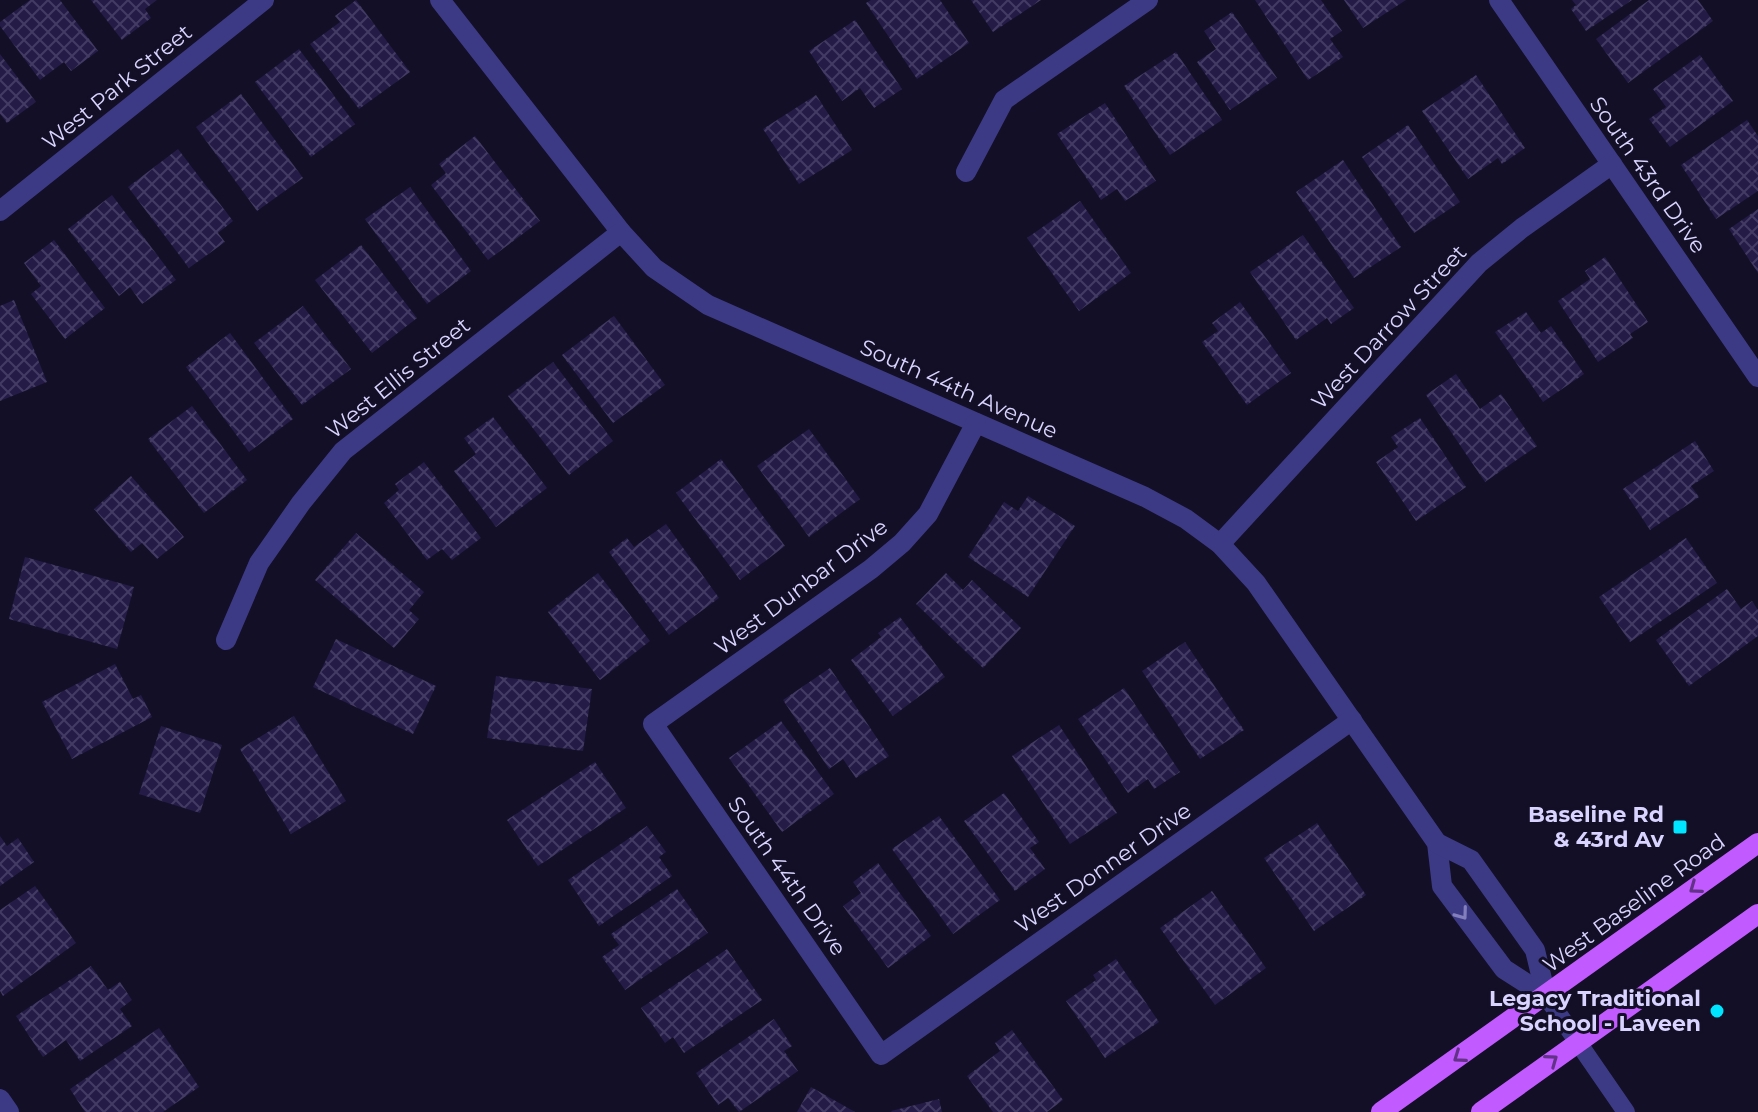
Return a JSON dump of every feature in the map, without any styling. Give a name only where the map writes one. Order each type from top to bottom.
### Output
[{"type":"main road","name":"West Baseline Road","points":[[1381,1112],[1758,843]]},
{"type":"main road","points":[[1481,1112],[1758,914]]},
{"type":"street","name":"West Park Street","points":[[0,211],[264,0]]},
{"type":"street","name":"South 44th Avenue","points":[[440,0],[621,232],[654,268],[708,305],[1145,497],[1186,519],[1220,544],[1256,583],[1437,843],[1442,886],[1504,969],[1546,996]]},
{"type":"street","points":[[966,172],[1004,100],[1148,0]]},
{"type":"street","name":"South 43rd Drive","points":[[1499,0],[1758,377]]},
{"type":"street","name":"West Darrow Street","points":[[1220,544],[1479,263],[1522,228],[1612,164]]},
{"type":"street","name":"West Ellis Street","points":[[226,640],[259,563],[343,451],[621,232]]},
{"type":"street","name":"West Dunbar Drive","points":[[653,724],[871,569],[902,543],[928,514],[976,423]]},
{"type":"street","name":"West Donner Drive","points":[[881,1055],[1352,720]]},
{"type":"street","name":"South 44th Drive","points":[[653,724],[881,1055]]},
{"type":"street","name":"South 44th Avenue","points":[[1437,843],[1471,860],[1535,950],[1546,996]]},
{"type":"street","points":[[0,1099],[9,1112]]},
{"type":"lane","points":[[1546,996],[1626,1112]]},
{"type":"building","points":[[30,0],[60,0],[98,51],[71,71],[64,62],[40,80],[0,26],[0,22]]},
{"type":"building","points":[[91,0],[157,0],[145,9],[151,18],[122,40]]},
{"type":"building","points":[[356,0],[410,72],[359,109],[310,44],[340,22],[335,16]]},
{"type":"building","points":[[871,0],[940,0],[969,43],[917,79],[866,3]]},
{"type":"building","points":[[971,0],[1041,0],[993,32]]},
{"type":"building","points":[[1255,0],[1321,0],[1342,31],[1330,39],[1343,57],[1308,80]]},
{"type":"building","points":[[1344,0],[1406,0],[1363,28]]},
{"type":"building","points":[[1572,0],[1632,0],[1586,31],[1571,9],[1576,5]]},
{"type":"building","points":[[1649,0],[1698,0],[1713,21],[1628,83],[1596,39]]},
{"type":"building","points":[[1232,12],[1277,78],[1230,110],[1197,62],[1216,49],[1204,31]]},
{"type":"building","points":[[855,20],[902,89],[874,108],[860,88],[842,101],[809,51]]},
{"type":"building","points":[[299,49],[355,124],[311,157],[255,82]]},
{"type":"building","points":[[1176,52],[1222,120],[1170,155],[1124,86]]},
{"type":"building","points":[[0,54],[36,102],[7,123],[0,114]]},
{"type":"building","points":[[1700,55],[1733,101],[1670,147],[1649,119],[1666,107],[1653,89]]},
{"type":"building","points":[[1476,75],[1525,148],[1502,164],[1498,158],[1468,179],[1422,111]]},
{"type":"building","points":[[241,94],[303,178],[257,211],[196,127]]},
{"type":"building","points":[[816,95],[852,150],[799,184],[763,129]]},
{"type":"building","points":[[1105,103],[1156,181],[1125,201],[1117,189],[1101,200],[1057,134]]},
{"type":"building","points":[[1747,120],[1758,136],[1758,191],[1716,219],[1681,165]]},
{"type":"building","points":[[1408,125],[1460,202],[1414,233],[1362,157]]},
{"type":"building","points":[[475,136],[540,221],[488,260],[431,185],[446,173],[439,164]]},
{"type":"building","points":[[178,149],[233,221],[218,233],[225,242],[189,268],[128,187]]},
{"type":"building","points":[[1343,160],[1401,247],[1354,278],[1296,192]]},
{"type":"building","points":[[410,187],[471,271],[427,304],[365,219]]},
{"type":"building","points":[[112,195],[176,280],[142,304],[130,287],[119,296],[68,229]]},
{"type":"building","points":[[1080,201],[1131,273],[1079,311],[1027,238]]},
{"type":"building","points":[[1758,209],[1758,273],[1729,229]]},
{"type":"building","points":[[1303,235],[1354,308],[1331,324],[1327,318],[1296,340],[1250,272]]},
{"type":"building","points":[[54,240],[105,308],[65,339],[31,294],[41,286],[24,263]]},
{"type":"building","points":[[361,245],[417,318],[372,353],[315,280]]},
{"type":"building","points":[[1605,257],[1648,322],[1630,334],[1633,338],[1598,362],[1558,301],[1590,279],[1585,271]]},
{"type":"building","points":[[14,300],[47,382],[0,401],[0,306]]},
{"type":"building","points":[[1240,302],[1291,373],[1247,405],[1202,342],[1218,331],[1212,323]]},
{"type":"building","points":[[303,306],[351,369],[302,405],[254,343]]},
{"type":"building","points":[[1526,312],[1541,333],[1551,326],[1584,374],[1543,402],[1495,332]]},
{"type":"building","points":[[614,316],[665,385],[613,423],[562,355]]},
{"type":"building","points":[[230,333],[293,419],[249,452],[186,367]]},
{"type":"building","points":[[553,362],[613,441],[569,475],[508,396]]},
{"type":"building","points":[[1456,374],[1480,409],[1501,394],[1537,446],[1485,482],[1426,395]]},
{"type":"building","points":[[192,406],[247,480],[204,513],[148,439]]},
{"type":"building","points":[[493,417],[547,488],[496,527],[454,471],[476,454],[464,438]]},
{"type":"building","points":[[1420,418],[1466,487],[1416,521],[1376,462],[1398,447],[1391,437]]},
{"type":"building","points":[[809,429],[860,499],[809,537],[757,466]]},
{"type":"building","points":[[1695,441],[1714,471],[1691,486],[1699,497],[1650,530],[1623,489]]},
{"type":"building","points":[[721,459],[785,546],[740,580],[676,493]]},
{"type":"building","points":[[424,462],[481,538],[452,560],[442,549],[427,560],[384,503],[399,490],[395,484]]},
{"type":"building","points":[[131,476],[184,537],[157,559],[142,543],[131,552],[94,509]]},
{"type":"building","points":[[1028,496],[1075,526],[1028,597],[968,557],[1004,502],[1018,511]]},
{"type":"building","points":[[666,524],[719,598],[669,635],[609,552],[627,538],[634,547]]},
{"type":"building","points":[[356,533],[424,592],[409,610],[419,619],[394,648],[315,580]]},
{"type":"building","points":[[1686,538],[1717,583],[1630,642],[1599,597]]},
{"type":"building","points":[[25,557],[134,587],[117,649],[9,619]]},
{"type":"building","points":[[598,573],[650,641],[600,680],[548,612]]},
{"type":"building","points":[[946,573],[963,590],[972,580],[1021,628],[983,668],[916,604]]},
{"type":"building","points":[[1727,589],[1741,609],[1752,601],[1758,610],[1758,636],[1689,686],[1656,640]]},
{"type":"building","points":[[900,617],[945,677],[893,716],[851,660],[881,637],[878,633]]},
{"type":"building","points":[[336,639],[436,686],[413,734],[313,687]]},
{"type":"building","points":[[1185,642],[1244,730],[1200,759],[1142,671]]},
{"type":"building","points":[[115,664],[133,699],[141,695],[152,717],[72,759],[42,702]]},
{"type":"building","points":[[830,668],[889,756],[856,778],[843,759],[829,769],[783,700]]},
{"type":"building","points":[[496,676],[592,689],[583,751],[487,738]]},
{"type":"building","points":[[1124,688],[1180,772],[1154,789],[1148,779],[1128,793],[1078,719]]},
{"type":"building","points":[[294,716],[346,801],[291,834],[240,749]]},
{"type":"building","points":[[781,721],[834,794],[782,832],[729,758]]},
{"type":"building","points":[[1059,725],[1117,813],[1070,844],[1012,756]]},
{"type":"building","points":[[161,726],[222,745],[200,813],[139,794]]},
{"type":"building","points":[[595,762],[626,808],[538,866],[507,820]]},
{"type":"building","points":[[1004,793],[1039,842],[1030,848],[1045,869],[1015,891],[964,821]]},
{"type":"building","points":[[939,816],[1000,900],[953,934],[892,849]]},
{"type":"building","points":[[1317,823],[1366,895],[1314,931],[1264,858]]},
{"type":"building","points":[[647,826],[666,852],[659,857],[672,876],[599,926],[568,880]]},
{"type":"building","points":[[0,836],[7,846],[18,838],[34,862],[0,886]]},
{"type":"building","points":[[878,863],[931,936],[888,968],[843,906],[861,893],[853,882]]},
{"type":"building","points":[[35,886],[76,943],[3,996],[0,991],[0,910]]},
{"type":"building","points":[[677,889],[708,933],[625,990],[602,957],[619,945],[611,934]]},
{"type":"building","points":[[1212,891],[1266,968],[1215,1005],[1160,928]]},
{"type":"building","points":[[727,949],[762,1000],[684,1053],[673,1037],[665,1043],[641,1008]]},
{"type":"building","points":[[1116,959],[1159,1022],[1105,1058],[1066,1001],[1096,980],[1093,975]]},
{"type":"building","points":[[91,966],[108,990],[120,982],[132,1000],[120,1009],[132,1026],[80,1061],[66,1040],[43,1057],[16,1016]]},
{"type":"building","points":[[774,1019],[792,1046],[784,1051],[798,1071],[739,1112],[728,1098],[718,1105],[696,1073]]},
{"type":"building","points":[[159,1028],[199,1087],[163,1112],[85,1112],[70,1089]]},
{"type":"building","points":[[1012,1030],[1063,1100],[1047,1112],[993,1112],[967,1076],[1000,1051],[995,1043]]},
{"type":"building","points":[[811,1087],[855,1112],[797,1112]]},
{"type":"building","points":[[939,1099],[942,1112],[891,1111]]},
{"type":"place","name":"Baseline Rd & 43rd Av","points":[[1680,827]]},
{"type":"place","name":"Legacy Traditional School - Laveen","points":[[1717,1011]]}]
